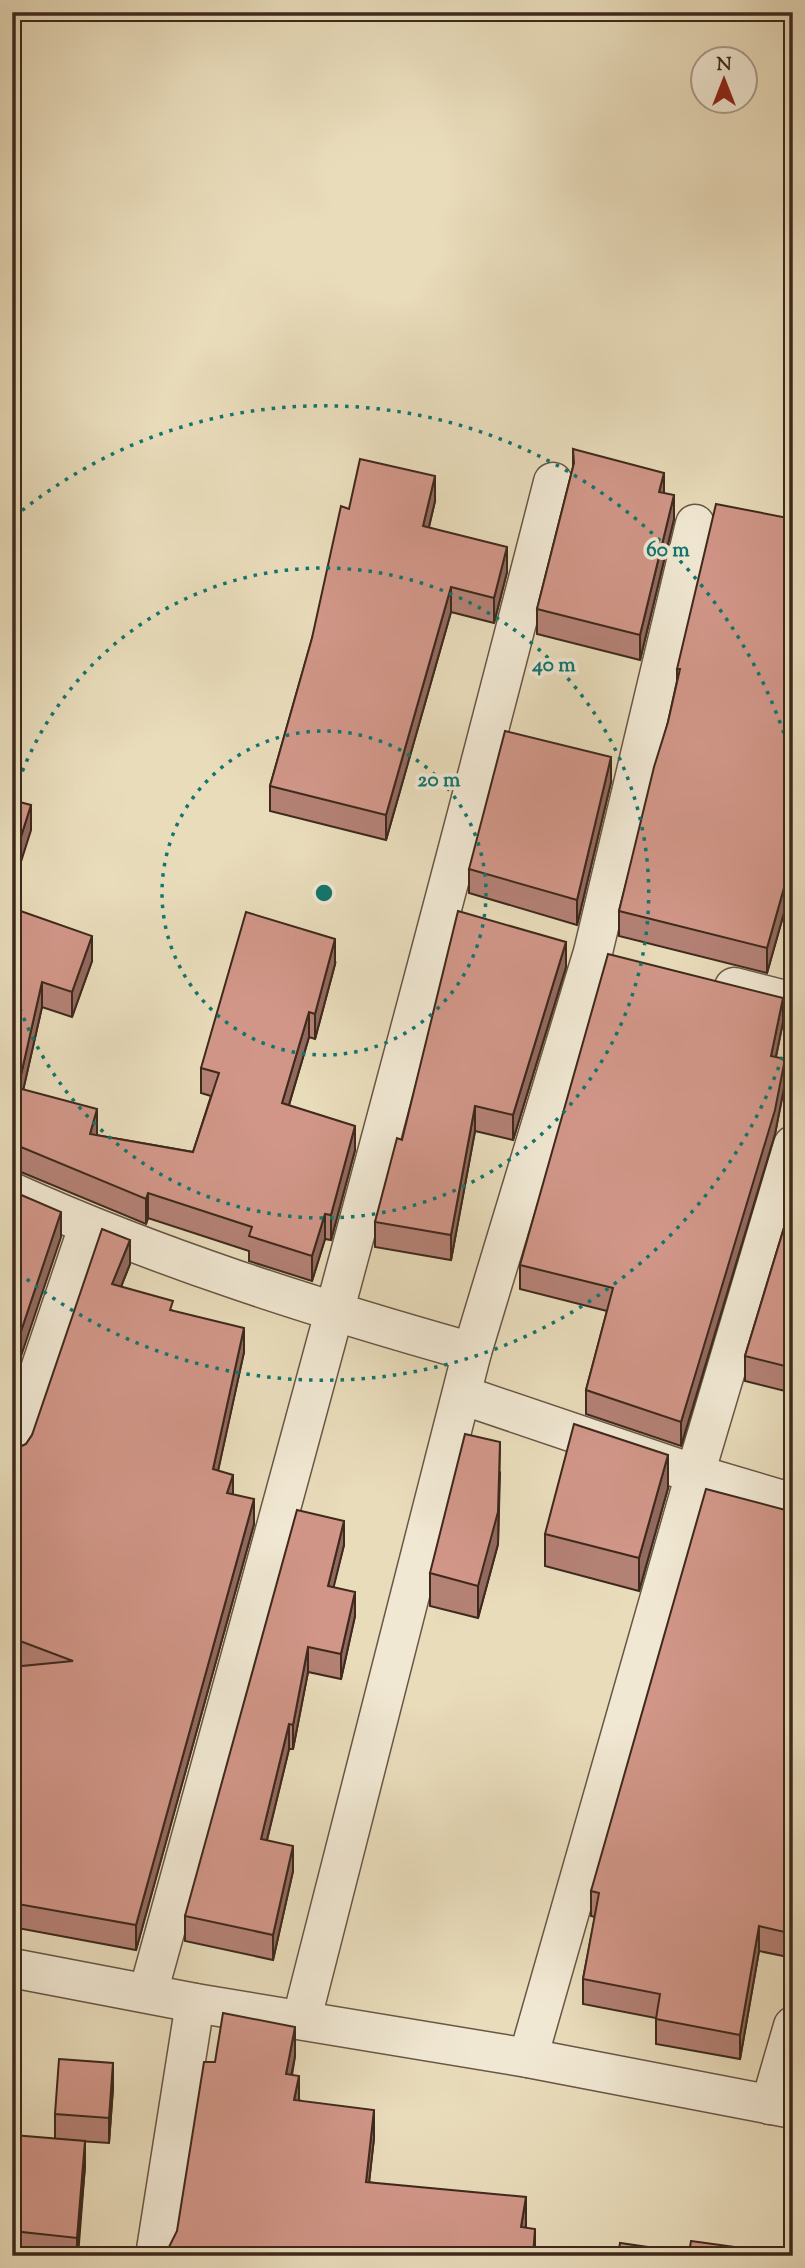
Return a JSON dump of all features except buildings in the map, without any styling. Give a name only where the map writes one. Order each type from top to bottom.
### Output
[{"type":"street","points":[[148,1993],[336,1314],[444,909],[553,482]]},
{"type":"street","points":[[302,2018],[472,1352],[593,952],[695,524]]},
{"type":"street","points":[[444,909],[481,920]]},
{"type":"street","points":[[556,941],[633,962]]},
{"type":"street","points":[[700,978],[793,1002]]},
{"type":"street","points":[[528,2057],[695,1474],[793,1145]]},
{"type":"street","points":[[12,1192],[88,1227],[336,1314],[472,1352]]},
{"type":"street","points":[[12,1452],[88,1227]]},
{"type":"street","points":[[461,1395],[695,1474],[793,1503]]},
{"type":"street","points":[[12,1968],[195,2003],[302,2018],[528,2057],[781,2107],[793,2026]]},
{"type":"street","points":[[155,2256],[195,2003]]}]
